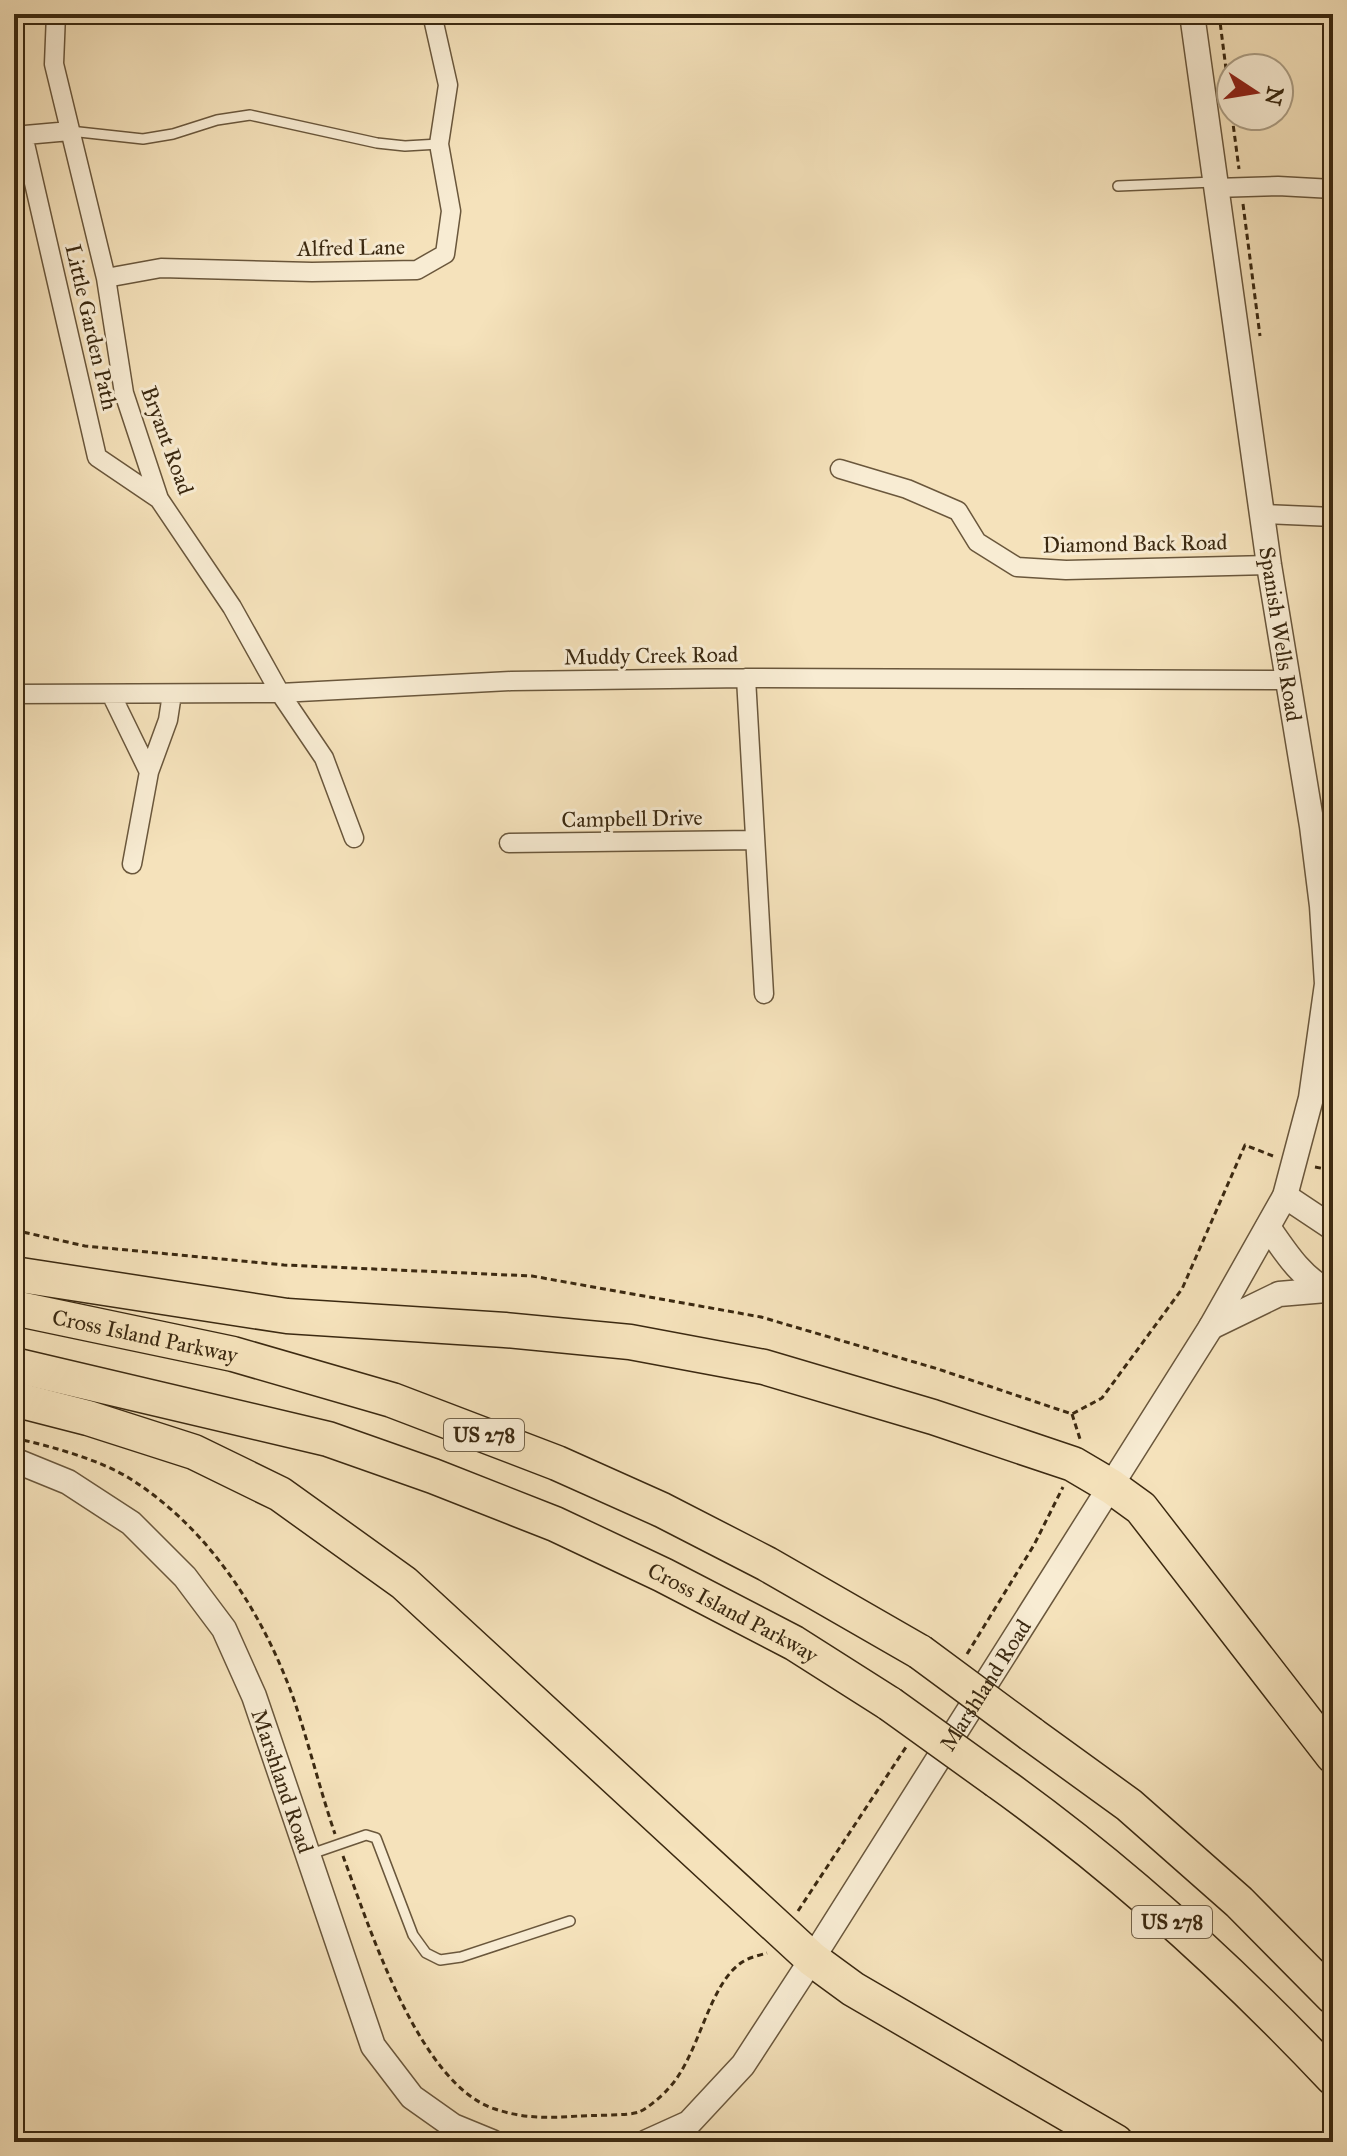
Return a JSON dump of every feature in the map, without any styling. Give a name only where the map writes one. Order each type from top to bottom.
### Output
[{"type":"highway","points":[[14,1274],[287,1316],[505,1330],[630,1342],[764,1367],[933,1417],[1073,1464],[1141,1508],[1333,1756]]},
{"type":"highway","name":"Cross Island Parkway","points":[[14,1308],[233,1354],[392,1400],[543,1457],[662,1510],[741,1550],[920,1652],[1129,1805],[1239,1902],[1333,1997]]},
{"type":"highway","name":"Cross Island Parkway","points":[[14,1365],[328,1439],[433,1476],[555,1524],[663,1575],[794,1643],[890,1704],[1060,1826],[1131,1883],[1277,2019],[1333,2078]]},
{"type":"highway","points":[[14,1399],[88,1418],[194,1452],[280,1494],[404,1583],[812,1959],[853,1989],[1116,2142]]},
{"type":"street","name":"Bryant Road","points":[[56,14],[54,64],[106,278],[124,393],[159,499],[232,607],[280,693],[324,758],[354,838]]},
{"type":"street","name":"Alfred Lane","points":[[106,278],[161,268],[312,272],[417,270],[445,254],[451,211],[439,144],[448,85],[432,14]]},
{"type":"street","name":"Spanish Wells Road","points":[[1192,14],[1269,565],[1289,680],[1323,823],[1322,906],[1330,985],[1311,1098],[1285,1196]]},
{"type":"street","points":[[18,135],[70,131]]},
{"type":"street","name":"Little Garden Path","points":[[18,135],[97,457],[159,499]]},
{"type":"street","points":[[1214,185],[1333,189]]},
{"type":"street","name":"Diamond Back Road","points":[[840,469],[907,489],[958,511],[977,542],[1017,567],[1066,570],[1269,565]]},
{"type":"street","points":[[1262,514],[1333,517]]},
{"type":"street","points":[[746,678],[764,994]]},
{"type":"street","name":"Muddy Creek Road","points":[[14,694],[280,693],[511,681],[746,678],[1289,680]]},
{"type":"street","points":[[111,694],[149,772]]},
{"type":"street","points":[[132,864],[149,772],[168,720],[172,694]]},
{"type":"street","name":"Campbell Drive","points":[[509,843],[755,840]]},
{"type":"street","points":[[1285,1196],[1333,1228]]},
{"type":"street","name":"Marshland Road","points":[[647,2142],[689,2123],[743,2065],[1112,1487],[1211,1327],[1285,1196]]},
{"type":"street","points":[[1268,1227],[1295,1265],[1311,1281],[1329,1292]]},
{"type":"street","points":[[1211,1327],[1279,1294],[1329,1292]]},
{"type":"street","name":"Marshland Road","points":[[14,1460],[68,1482],[131,1523],[185,1577],[224,1629],[254,1696],[373,2046],[412,2097],[453,2126],[482,2140]]},
{"type":"lane","points":[[70,131],[143,139],[250,115],[377,143],[405,146],[439,144]]},
{"type":"lane","points":[[1118,186],[1214,185]]},
{"type":"lane","points":[[308,1855],[366,1835],[376,1838],[413,1935],[426,1953],[440,1960],[461,1957],[570,1921]]},
{"type":"path","points":[[1219,14],[1224,52]]},
{"type":"path","points":[[14,1230],[85,1246],[284,1265],[532,1276],[761,1317],[938,1369],[1072,1414],[1102,1398],[1182,1289],[1245,1145],[1294,1164],[1332,1172],[1333,1096]]},
{"type":"path","points":[[960,1664],[1034,1545],[1073,1464],[1081,1443],[1072,1414]]},
{"type":"path","points":[[14,1438],[80,1457],[127,1477],[174,1512],[207,1544],[247,1601],[293,1697],[371,1938],[429,2053],[462,2089],[492,2109],[535,2118],[640,2112],[668,2090],[688,2064],[715,1998],[728,1977],[744,1961],[768,1952],[911,1740]]}]
